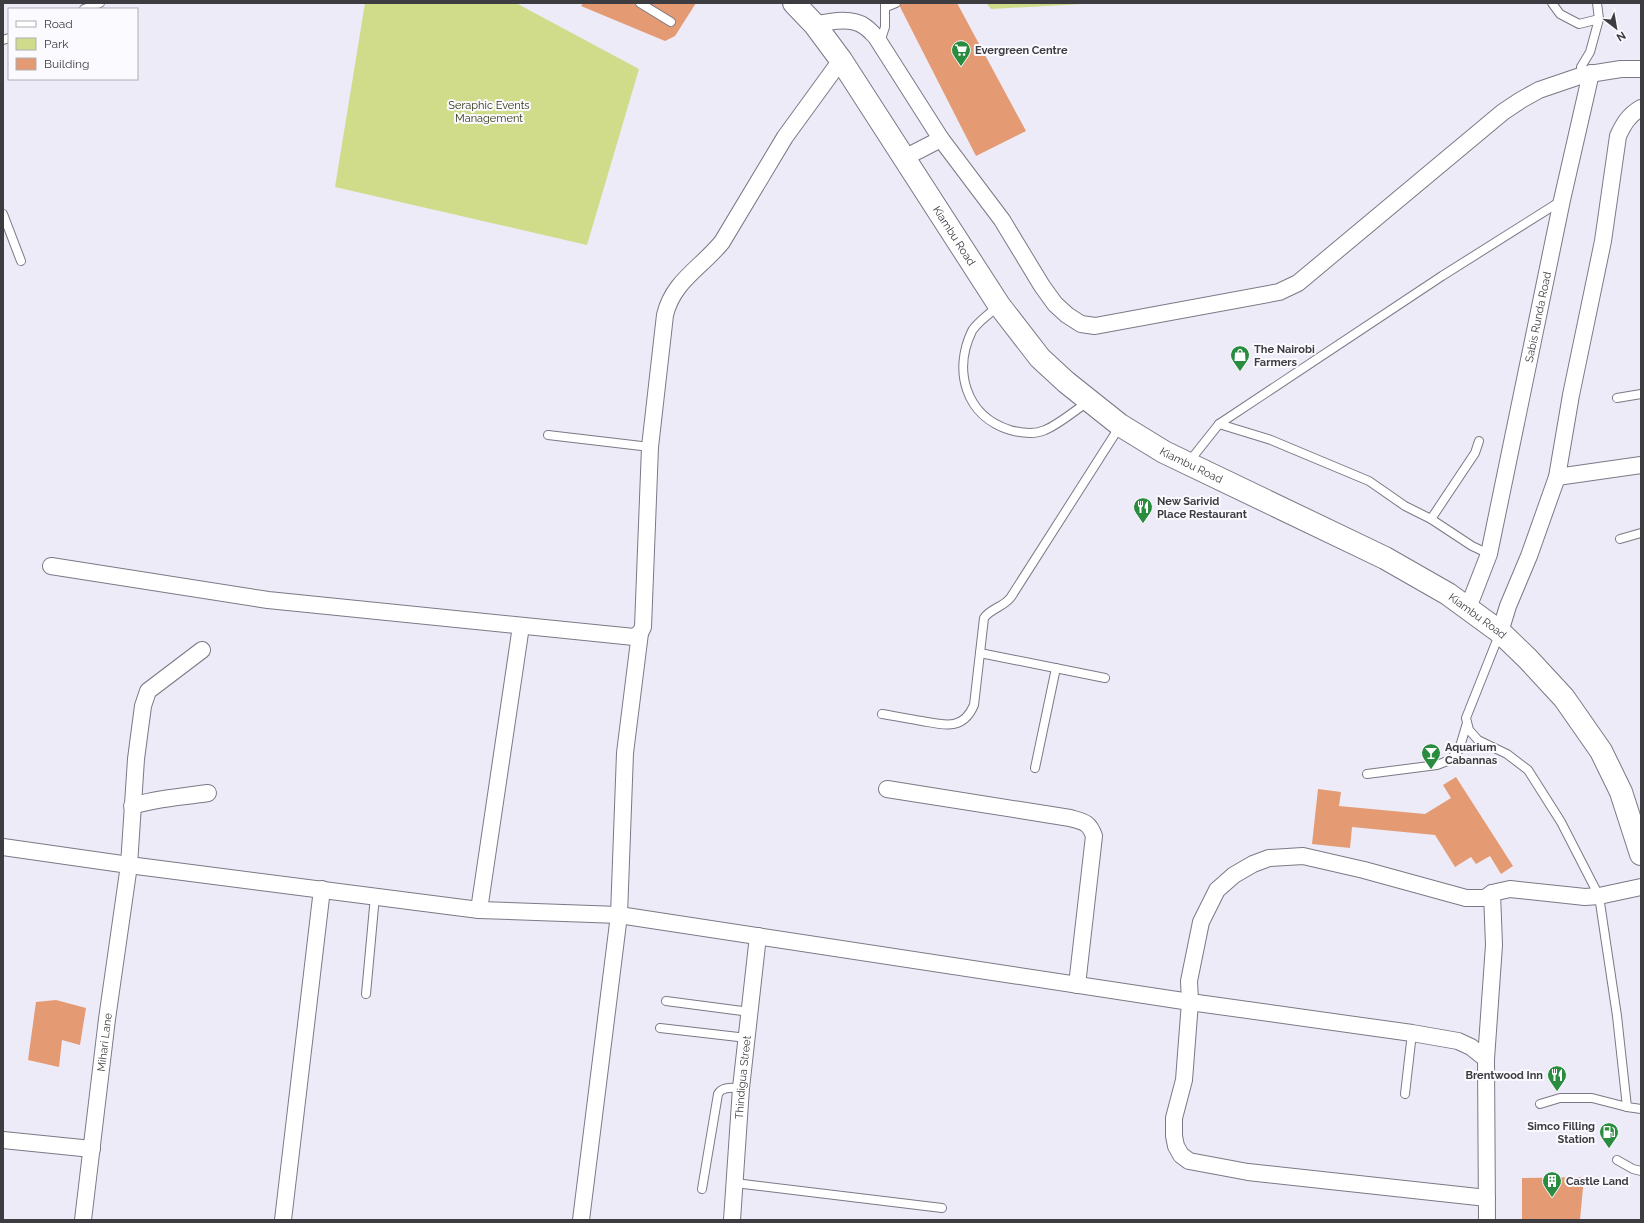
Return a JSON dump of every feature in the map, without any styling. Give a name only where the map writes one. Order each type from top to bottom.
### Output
[{"type":"highway","name":"Kiambu Road","points":[[794,3],[815,25],[841,60],[999,305],[1040,358],[1089,401],[1120,425],[1164,452],[1385,558],[1448,594],[1500,632],[1527,658],[1564,698],[1601,751],[1621,792],[1641,854]]},
{"type":"street","points":[[815,25],[831,20],[853,22],[864,25],[880,42],[941,139],[1002,220],[1042,286],[1055,304],[1067,315],[1081,324],[1095,326],[1279,292],[1298,283],[1503,112],[1521,100],[1539,90],[1587,74],[1621,69],[1641,69]]},
{"type":"street","points":[[51,566],[268,600],[634,637],[643,627],[650,447],[665,315],[668,304],[674,292],[700,263],[713,253],[722,242],[786,137],[841,60]]},
{"type":"street","name":"Sabis Runda Road","points":[[1468,608],[1489,554],[1587,74]]},
{"type":"street","points":[[1500,632],[1508,606],[1529,556],[1557,477],[1571,395],[1603,241],[1618,136],[1624,122],[1641,108]]},
{"type":"street","points":[[904,158],[941,139]]},
{"type":"street","points":[[1557,477],[1641,465]]},
{"type":"street","points":[[479,910],[520,626]]},
{"type":"street","points":[[581,1220],[619,915],[625,753],[640,632]]},
{"type":"street","name":"Mihari Lane","points":[[83,1220],[107,1019],[129,865],[132,806],[142,706],[148,691],[202,650]]},
{"type":"street","points":[[887,789],[1070,818],[1084,821],[1090,826],[1094,836],[1077,985]]},
{"type":"street","points":[[132,806],[170,797],[208,793]]},
{"type":"street","points":[[3,847],[129,865],[479,910],[619,915],[1190,1002],[1412,1033],[1458,1042],[1471,1047],[1486,1059]]},
{"type":"street","points":[[1487,1198],[1248,1172],[1189,1161],[1182,1155],[1176,1146],[1174,1136],[1174,1118],[1184,1080],[1190,1002],[1189,981],[1201,922],[1211,900],[1217,890],[1234,875],[1253,864],[1270,858],[1303,856],[1364,870],[1466,898],[1485,898],[1492,893],[1510,889],[1585,897],[1599,896],[1641,887]]},
{"type":"street","points":[[283,1220],[322,889]]},
{"type":"street","points":[[1487,1220],[1486,1059],[1494,945],[1492,893]]},
{"type":"street","name":"Thindigua Street","points":[[732,1220],[741,1088],[758,936]]},
{"type":"street","points":[[3,1140],[92,1149]]},
{"type":"lane","points":[[87,8],[100,3]]},
{"type":"lane","points":[[640,3],[671,22]]},
{"type":"lane","points":[[880,42],[885,27],[886,5],[896,3]]},
{"type":"lane","points":[[1552,3],[1560,14],[1579,24],[1599,19]]},
{"type":"lane","points":[[1587,74],[1581,67],[1590,52],[1599,19],[1597,3]]},
{"type":"lane","points":[[1187,464],[1219,424],[1435,280],[1562,200]]},
{"type":"lane","points":[[3,214],[21,261]]},
{"type":"lane","points":[[999,305],[973,329],[964,351],[963,374],[970,400],[987,419],[1004,428],[1023,434],[1045,430],[1089,401]]},
{"type":"lane","points":[[1617,398],[1641,394]]},
{"type":"lane","points":[[1219,424],[1271,440],[1369,481],[1405,506],[1431,519],[1472,546],[1489,554]]},
{"type":"lane","points":[[882,714],[947,726],[965,720],[971,713],[974,705],[984,618],[988,612],[1007,603],[1120,425]]},
{"type":"lane","points":[[548,435],[650,447]]},
{"type":"lane","points":[[1431,519],[1475,453],[1479,440]]},
{"type":"lane","points":[[1620,540],[1641,533]]},
{"type":"lane","points":[[1500,632],[1466,718],[1467,723],[1469,730],[1478,740],[1507,754],[1528,770],[1561,822],[1599,896],[1627,1107]]},
{"type":"lane","points":[[980,653],[1105,678]]},
{"type":"lane","points":[[1035,768],[1056,668]]},
{"type":"lane","points":[[1367,774],[1437,765],[1450,760],[1459,750],[1467,723]]},
{"type":"lane","points":[[366,994],[375,896]]},
{"type":"lane","points":[[666,1001],[750,1012]]},
{"type":"lane","points":[[660,1028],[747,1038]]},
{"type":"lane","points":[[1405,1094],[1412,1033]]},
{"type":"lane","points":[[702,1189],[718,1094],[720,1090],[724,1088],[741,1088]]},
{"type":"lane","points":[[1540,1104],[1560,1098],[1592,1098],[1641,1109]]},
{"type":"lane","points":[[1617,1160],[1641,1172]]},
{"type":"lane","points":[[735,1183],[942,1208]]},
{"type":"green space","name":"Seraphic Events Management","points":[[365,3],[516,3],[639,69],[587,245],[335,187]]},
{"type":"green space","points":[[986,3],[1083,3],[991,9]]},
{"type":"building","points":[[583,3],[696,3],[675,36],[665,41],[581,6]]},
{"type":"building","name":"Evergreen Centre","points":[[898,3],[957,3],[1026,131],[976,156]]},
{"type":"building","points":[[1456,777],[1513,866],[1501,874],[1490,856],[1476,864],[1471,857],[1455,867],[1435,835],[1352,827],[1350,848],[1312,844],[1318,789],[1341,792],[1339,806],[1425,814],[1451,798],[1443,785]]},
{"type":"building","points":[[56,1000],[86,1008],[80,1045],[62,1040],[59,1067],[28,1060],[36,1002]]},
{"type":"building","name":"Castle Land","points":[[1584,1177],[1580,1220],[1522,1219],[1522,1178]]},
{"type":"place","name":"Evergreen Centre","points":[[961,67]]},
{"type":"place","name":"The Nairobi Farmers","points":[[1240,372]]},
{"type":"place","name":"New Sarivid Place Restaurant","points":[[1143,524]]},
{"type":"place","name":"Aquarium Cabannas","points":[[1431,770]]},
{"type":"place","name":"Brentwood Inn","points":[[1557,1092]]},
{"type":"place","name":"Simco Filling Station","points":[[1609,1149]]},
{"type":"place","name":"Castle Land","points":[[1552,1198]]}]
